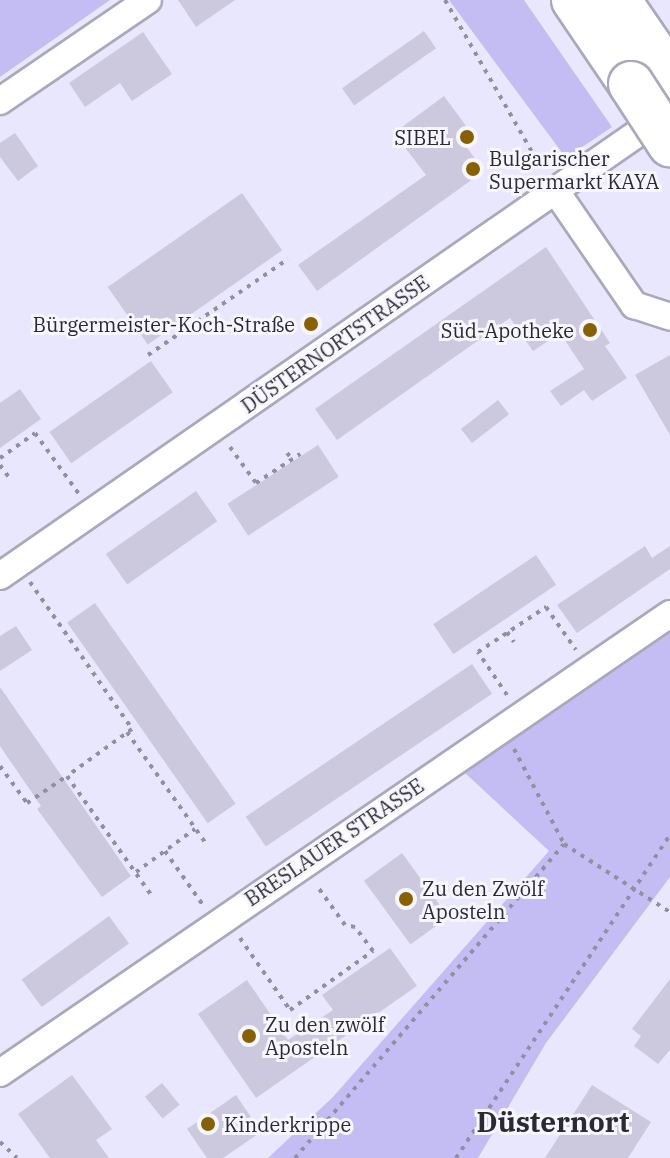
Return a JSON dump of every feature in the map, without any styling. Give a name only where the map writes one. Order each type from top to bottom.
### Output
[{"type":"highway","points":[[574,0],[654,75]]},
{"type":"highway","points":[[618,0],[654,75],[670,144]]},
{"type":"street","points":[[0,101],[148,0]]},
{"type":"street","name":"DÜSTERNORTSTRASSE","points":[[9,570],[670,111]]},
{"type":"street","points":[[555,190],[634,305],[670,317]]},
{"type":"street","name":"BRESLAUER STRASSE","points":[[0,1073],[511,720],[670,614]]},
{"type":"path","points":[[445,0],[555,190]]},
{"type":"path","points":[[148,355],[288,259]]},
{"type":"path","points":[[216,426],[256,483],[300,454]]},
{"type":"path","points":[[0,458],[35,433],[92,512]]},
{"type":"path","points":[[287,453],[292,459]]},
{"type":"path","points":[[0,465],[10,479]]},
{"type":"path","points":[[0,766],[27,803],[132,729],[9,570]]},
{"type":"path","points":[[588,669],[546,607],[478,652],[564,844],[635,886],[670,912]]},
{"type":"path","points":[[507,632],[514,642]]},
{"type":"path","points":[[127,732],[207,845]]},
{"type":"path","points":[[67,776],[152,896]]},
{"type":"path","points":[[136,872],[195,829]]},
{"type":"path","points":[[456,1158],[670,835]]},
{"type":"path","points":[[295,1158],[564,844]]},
{"type":"path","points":[[165,851],[290,1010],[373,951],[355,927],[345,925],[301,864]]},
{"type":"path","points":[[0,1142],[17,1158]]},
{"type":"shaded area","points":[[0,0],[110,0],[0,77]]},
{"type":"shaded area","points":[[449,0],[524,0],[612,127],[566,158]]},
{"type":"shaded area","points":[[670,633],[670,877],[546,1043],[478,1158],[268,1158],[333,1097],[549,851],[464,772]]},
{"type":"building","points":[[178,0],[235,0],[196,27]]},
{"type":"building","points":[[424,31],[436,48],[354,106],[342,88]]},
{"type":"building","points":[[143,32],[172,74],[132,101],[120,83],[85,107],[69,83]]},
{"type":"building","points":[[444,96],[475,138],[465,145],[484,171],[317,291],[298,265],[426,175],[394,133]]},
{"type":"building","points":[[15,133],[38,166],[18,181],[0,157],[0,143]]},
{"type":"building","points":[[242,193],[282,250],[148,344],[108,287]]},
{"type":"building","points":[[546,247],[610,343],[605,346],[627,378],[592,401],[584,390],[561,406],[550,391],[584,369],[560,333],[533,351],[510,318],[337,440],[315,409]]},
{"type":"building","points":[[670,355],[670,435],[635,375]]},
{"type":"building","points":[[151,361],[173,392],[71,463],[49,432]]},
{"type":"building","points":[[20,389],[41,419],[0,448],[0,403]]},
{"type":"building","points":[[498,400],[509,414],[472,443],[461,429]]},
{"type":"building","points":[[318,445],[339,477],[248,536],[227,504]]},
{"type":"building","points":[[196,491],[217,521],[127,584],[106,554]]},
{"type":"building","points":[[645,546],[652,558],[670,546],[670,569],[577,633],[557,605]]},
{"type":"building","points":[[536,555],[556,585],[453,654],[433,624]]},
{"type":"building","points":[[95,603],[236,804],[208,823],[67,623]]},
{"type":"building","points":[[16,626],[32,650],[0,671],[0,636]]},
{"type":"building","points":[[472,664],[492,694],[266,847],[246,817]]},
{"type":"building","points":[[0,687],[131,876],[102,897],[37,809],[41,806],[0,746]]},
{"type":"building","name":"Zu den Zwölf Aposteln","points":[[402,853],[448,917],[410,945],[364,881]]},
{"type":"building","points":[[109,916],[129,944],[42,1007],[22,979]]},
{"type":"building","points":[[390,948],[417,986],[256,1098],[198,1014],[247,980],[288,1040],[333,1010],[322,995]]},
{"type":"building","points":[[670,979],[670,1050],[658,1064],[634,1046],[641,1036],[632,1029]]},
{"type":"building","points":[[72,1075],[112,1129],[96,1140],[109,1158],[50,1158],[18,1114]]},
{"type":"building","points":[[162,1083],[180,1105],[163,1119],[145,1097]]},
{"type":"building","points":[[592,1085],[651,1122],[628,1158],[545,1158]]},
{"type":"building","points":[[236,1095],[261,1132],[223,1158],[207,1158],[187,1129]]},
{"type":"place","name":"SIBEL","points":[[467,137]]},
{"type":"place","name":"Bulgarischer Supermarkt KAYA","points":[[473,169]]},
{"type":"place","name":"Bürgermeister-Koch-Straße","points":[[311,324]]},
{"type":"place","name":"Süd-Apotheke","points":[[590,330]]},
{"type":"place","name":"Zu den Zwölf Aposteln","points":[[406,899]]},
{"type":"place","name":"Zu den zwölf Aposteln","points":[[249,1036]]},
{"type":"place","name":"Kinderkrippe","points":[[208,1124]]},
{"type":"district","name":"Düsternort","points":[[553,1122]]}]
